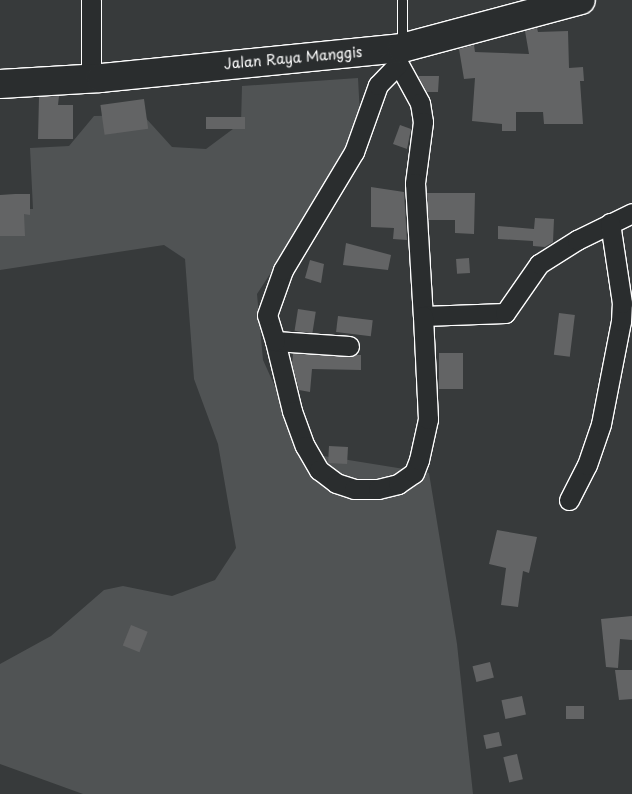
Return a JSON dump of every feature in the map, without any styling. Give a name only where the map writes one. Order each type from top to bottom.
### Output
[{"type":"highway","name":"Jalan Raya Manggis","points":[[0,84],[91,79],[397,54],[581,0]]},
{"type":"street","points":[[91,0],[91,79]]},
{"type":"street","points":[[397,54],[420,102],[423,122],[415,183],[428,419],[419,460],[414,473],[398,484],[378,489],[354,489],[336,483],[319,470],[305,446],[292,411],[267,315],[282,270],[354,152],[381,79],[397,54]]},
{"type":"street","points":[[423,316],[504,313],[539,264],[632,212]]},
{"type":"street","points":[[569,500],[587,465],[601,424],[621,321],[622,303],[610,223]]},
{"type":"street","points":[[275,341],[349,346]]},
{"type":"lane","points":[[397,54],[402,0]]},
{"type":"shaded area","points":[[358,78],[361,134],[257,294],[263,360],[305,453],[429,473],[457,644],[473,794],[83,794],[0,764],[0,664],[51,636],[104,590],[123,586],[172,596],[215,580],[236,548],[218,444],[194,379],[185,259],[164,245],[0,270],[0,209],[33,209],[30,148],[69,146],[94,116],[143,115],[172,147],[206,149],[241,123],[242,86]]},
{"type":"building","points":[[537,28],[538,32],[568,31],[569,68],[583,67],[584,81],[580,81],[583,124],[544,124],[543,112],[516,112],[516,131],[502,131],[502,124],[472,121],[475,78],[464,79],[459,49],[474,45],[475,52],[529,54],[525,31]]},
{"type":"building","points":[[418,76],[439,76],[438,92],[427,92]]},
{"type":"building","points":[[59,96],[58,105],[73,105],[73,139],[38,139],[39,97]]},
{"type":"building","points":[[144,99],[148,129],[105,135],[100,105]]},
{"type":"building","points":[[206,117],[245,117],[245,129],[206,129]]},
{"type":"building","points":[[400,125],[411,129],[407,149],[393,144]]},
{"type":"building","points":[[371,187],[404,192],[407,240],[393,239],[394,228],[371,227]]},
{"type":"building","points":[[427,193],[475,193],[474,234],[455,233],[455,220],[428,220]]},
{"type":"building","points":[[30,194],[30,215],[24,214],[25,236],[0,236],[0,195]]},
{"type":"building","points":[[535,218],[554,219],[553,242],[545,247],[533,246],[533,241],[498,239],[498,226],[534,229]]},
{"type":"building","points":[[346,243],[391,255],[388,270],[343,265]]},
{"type":"building","points":[[469,258],[470,273],[457,274],[456,259]]},
{"type":"building","points":[[310,260],[324,264],[321,283],[305,278]]},
{"type":"building","points":[[298,309],[316,312],[312,334],[295,331]]},
{"type":"building","points":[[559,313],[575,315],[570,357],[554,355]]},
{"type":"building","points":[[338,316],[373,320],[371,336],[336,332]]},
{"type":"building","points":[[439,353],[463,353],[463,389],[439,389]]},
{"type":"building","points":[[293,354],[361,355],[361,370],[312,369],[310,392],[299,390],[292,364]]},
{"type":"building","points":[[329,446],[348,447],[347,464],[328,463]]},
{"type":"building","points":[[497,530],[537,537],[529,573],[523,571],[518,607],[501,605],[506,568],[489,564]]},
{"type":"building","points":[[632,616],[632,640],[620,639],[618,668],[606,667],[601,619]]},
{"type":"building","points":[[131,625],[148,632],[139,652],[123,645]]},
{"type":"building","points":[[490,662],[494,678],[476,682],[473,666]]},
{"type":"building","points":[[615,670],[632,670],[632,699],[619,700]]},
{"type":"building","points":[[522,696],[526,715],[505,719],[501,700]]},
{"type":"building","points":[[566,706],[584,706],[584,719],[566,719]]},
{"type":"building","points":[[499,732],[502,746],[486,749],[483,735]]},
{"type":"building","points":[[517,754],[523,779],[509,782],[503,757]]}]
